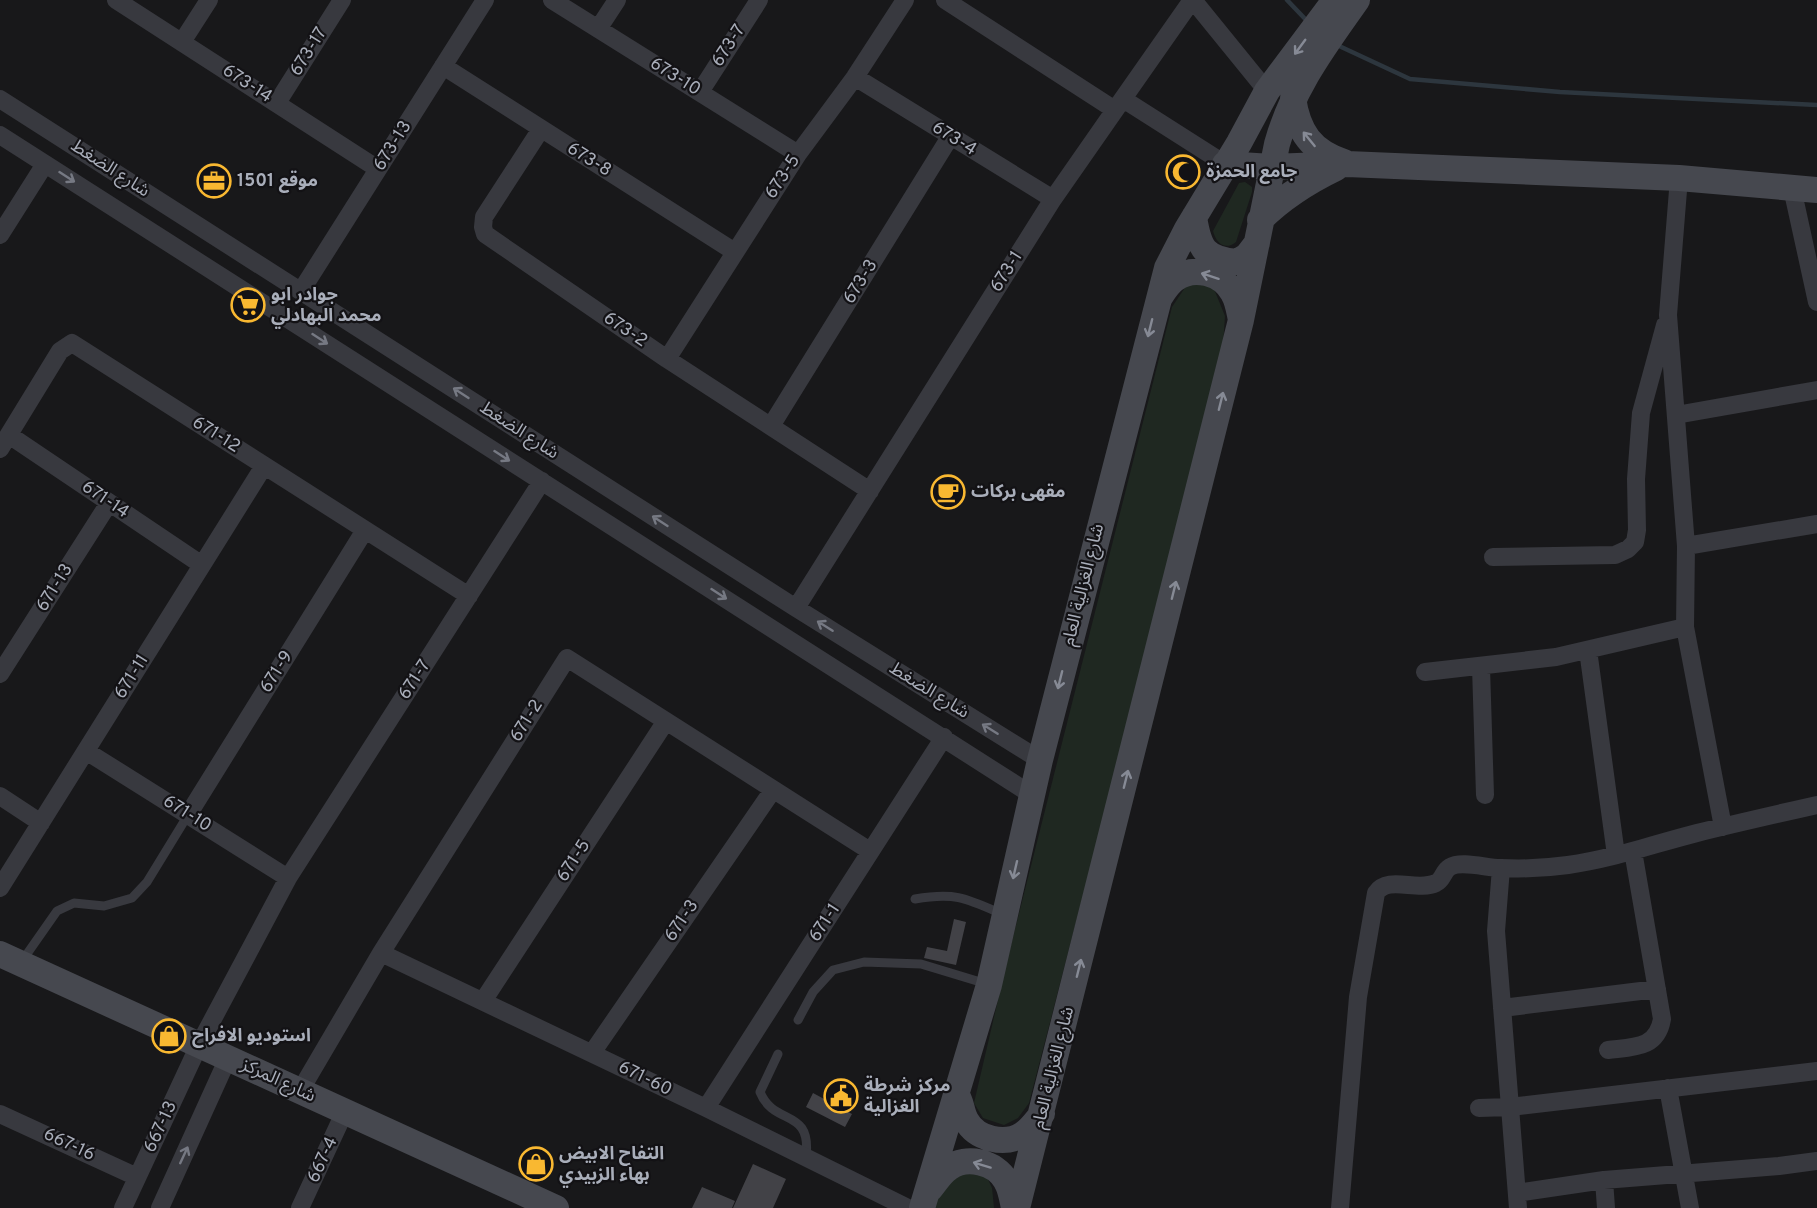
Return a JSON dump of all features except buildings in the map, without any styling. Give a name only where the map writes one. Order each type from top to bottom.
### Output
[{"type":"main road","name":"شارع الغزالية العام","points":[[919,1203],[956,1094],[989,985],[1040,760],[1167,268],[1267,92],[1335,0]]},
{"type":"main road","name":"شارع الغزالية العام","points":[[1016,1208],[1042,1114],[1241,320],[1272,166],[1284,120],[1293,98],[1317,57],[1357,0]]},
{"type":"main road","points":[[1293,98],[1296,116],[1303,133],[1315,147],[1347,164]]},
{"type":"main road","points":[[1226,164],[1272,166],[1347,164],[1679,178],[1805,189]]},
{"type":"main road","points":[[1194,217],[1198,241],[1207,252],[1222,261],[1237,262],[1246,255],[1258,232],[1279,202],[1300,186],[1347,164]]},
{"type":"main road","points":[[1157,301],[1174,280],[1183,274],[1197,272],[1213,275],[1224,281],[1232,291],[1241,320]]},
{"type":"main road","name":"شارع المركز","points":[[10,959],[556,1208]]},
{"type":"main road","points":[[956,1094],[961,1101],[966,1122],[986,1137],[1002,1141],[1025,1133],[1042,1114]]},
{"type":"main road","points":[[919,1203],[946,1169],[956,1163],[969,1161],[986,1164],[997,1170],[1005,1179],[1016,1208]]},
{"type":"street","name":"673-14","points":[[116,0],[378,169]]},
{"type":"street","points":[[182,42],[208,0]]},
{"type":"street","name":"673-17","points":[[277,103],[342,0]]},
{"type":"street","name":"673-13","points":[[301,291],[485,0]]},
{"type":"street","name":"673-10","points":[[552,0],[798,154]]},
{"type":"street","points":[[598,29],[617,0]]},
{"type":"street","name":"673-7","points":[[700,92],[759,0]]},
{"type":"street","name":"673-5","points":[[667,359],[798,154],[855,77],[905,0]]},
{"type":"street","points":[[945,0],[1119,104],[1226,164]]},
{"type":"street","points":[[1193,0],[1267,92]]},
{"type":"street","name":"673-1","points":[[796,608],[1053,199],[1193,0]]},
{"type":"street","name":"673-8","points":[[443,66],[735,252]]},
{"type":"street","name":"673-4","points":[[855,77],[1053,199]]},
{"type":"street","name":"شارع الضغط","points":[[0,99],[796,608],[1040,760]]},
{"type":"street","points":[[21,148],[36,122]]},
{"type":"street","name":"673-2","points":[[541,129],[484,217],[485,234],[667,359],[870,491]]},
{"type":"street","name":"شارع الضغط","points":[[0,135],[1032,795]]},
{"type":"street","name":"673-3","points":[[771,426],[950,137]]},
{"type":"street","points":[[0,235],[45,164]]},
{"type":"street","points":[[1679,178],[1668,315],[1686,546],[1685,627],[1723,827]]},
{"type":"street","points":[[1805,189],[1817,302]]},
{"type":"street","points":[[1493,557],[1615,555],[1628,549],[1635,542],[1637,530],[1636,479],[1641,413],[1668,315]]},
{"type":"street","name":"671-12","points":[[4,442],[60,351],[72,343],[469,596]]},
{"type":"street","points":[[1676,415],[1817,390]]},
{"type":"street","name":"671-14","points":[[4,442],[109,502],[202,566]]},
{"type":"street","name":"671-11","points":[[0,888],[264,466]]},
{"type":"street","name":"671-7","points":[[199,1045],[288,878],[542,481]]},
{"type":"street","name":"671-13","points":[[0,674],[109,502]]},
{"type":"street","points":[[1686,546],[1817,524]]},
{"type":"street","name":"671-9","points":[[188,815],[365,530]]},
{"type":"street","points":[[682,571],[698,545]]},
{"type":"street","points":[[1425,672],[1556,657],[1685,627]]},
{"type":"street","points":[[1587,650],[1624,853],[1662,1018],[1660,1029],[1649,1042],[1608,1050]]},
{"type":"street","name":"671-2","points":[[300,1091],[381,953],[567,658],[870,851]]},
{"type":"street","points":[[1481,667],[1485,795]]},
{"type":"street","name":"671-5","points":[[483,1001],[666,721]]},
{"type":"street","name":"671-1","points":[[706,1108],[944,737]]},
{"type":"street","name":"671-10","points":[[86,751],[288,878]]},
{"type":"street","name":"671-3","points":[[592,1053],[773,790]]},
{"type":"street","points":[[0,796],[41,822]]},
{"type":"street","points":[[1340,1208],[1358,997],[1376,893],[1380,888],[1388,885],[1426,886],[1434,884],[1441,880],[1450,867],[1459,864],[1501,868],[1568,865],[1723,827],[1816,809]]},
{"type":"street","points":[[1501,868],[1496,931],[1517,1200],[1604,1180],[1817,1161]]},
{"type":"street","name":"671-60","points":[[381,953],[806,1157],[919,1203]]},
{"type":"street","points":[[1502,1008],[1657,989]]},
{"type":"street","name":"667-13","points":[[123,1208],[199,1045]]},
{"type":"street","name":"667-13","points":[[159,1208],[228,1058]]},
{"type":"street","points":[[1479,1108],[1510,1107],[1817,1071]]},
{"type":"street","points":[[1668,1088],[1690,1208]]},
{"type":"street","name":"667-4","points":[[300,1208],[345,1112]]},
{"type":"street","name":"667-16","points":[[0,1114],[137,1177]]},
{"type":"street","points":[[1604,1180],[1606,1208]]},
{"type":"lane","points":[[10,959],[57,911],[74,903],[104,906],[132,898],[147,882],[188,815]]},
{"type":"lane","points":[[915,899],[940,895],[966,898],[1005,915]]},
{"type":"lane","points":[[798,1020],[813,992],[833,970],[864,962],[921,964],[989,985]]},
{"type":"lane","points":[[778,1054],[760,1092],[764,1102],[803,1127],[808,1142],[806,1157]]},
{"type":"shaded area","points":[[1245,182],[1252,187],[1252,192],[1236,242],[1225,246],[1216,239],[1213,231],[1239,183]]},
{"type":"shaded area","points":[[1199,282],[1214,289],[1225,316],[1222,360],[1029,1103],[1018,1118],[1004,1125],[983,1118],[974,1103],[1008,957],[1172,307],[1186,286]]},
{"type":"shaded area","points":[[948,1169],[986,1175],[992,1188],[994,1208],[932,1208]]},
{"type":"waterway","points":[[1287,0],[1308,22]]},
{"type":"waterway","points":[[1337,45],[1410,79],[1560,92],[1817,105]]},
{"type":"place","name":"جامع الحمزة","points":[[1183,172]]},
{"type":"place","name":"موقع 1501","points":[[214,181]]},
{"type":"place","name":"جوادر ابو محمد البهادلي","points":[[248,305]]},
{"type":"place","name":"مقهى بركات","points":[[948,492]]},
{"type":"place","name":"استوديو الافراح","points":[[169,1036]]},
{"type":"place","name":"مركز شرطة الغزالية","points":[[841,1096]]},
{"type":"place","name":"التفاح الابيض بهاء الزبيدي","points":[[536,1164]]}]
